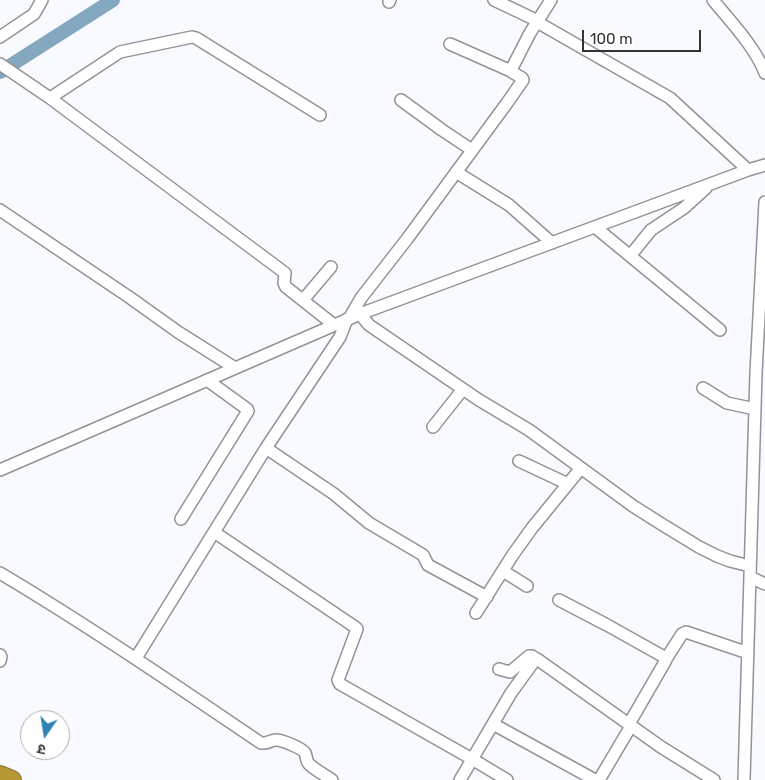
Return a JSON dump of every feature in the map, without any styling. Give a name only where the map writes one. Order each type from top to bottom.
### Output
[{"type":"highway","points":[[0,775],[12,780]]},
{"type":"street","points":[[0,37],[34,14],[42,0]]},
{"type":"street","points":[[494,0],[537,21],[670,98],[748,170]]},
{"type":"street","points":[[511,71],[530,32],[551,0]]},
{"type":"street","points":[[713,0],[751,48],[765,73]]},
{"type":"street","points":[[50,98],[120,52],[196,38],[320,115]]},
{"type":"street","points":[[136,658],[266,448],[352,318],[361,298],[407,239],[523,80],[511,71],[450,44]]},
{"type":"street","points":[[0,64],[50,98],[285,273],[285,285],[334,325]]},
{"type":"street","points":[[401,100],[472,150]]},
{"type":"street","points":[[0,470],[334,325],[748,170],[765,166]]},
{"type":"street","points":[[456,172],[509,205],[552,243]]},
{"type":"street","points":[[630,256],[651,230],[684,208],[711,184]]},
{"type":"street","points":[[744,780],[755,409],[761,374],[765,202]]},
{"type":"street","points":[[0,210],[129,296],[178,332],[235,368]]},
{"type":"street","points":[[595,227],[720,330]]},
{"type":"street","points":[[303,300],[331,267]]},
{"type":"street","points":[[352,318],[369,325],[463,389],[529,430],[633,506],[699,547],[750,571],[765,584]]},
{"type":"street","points":[[181,519],[248,411],[207,380]]},
{"type":"street","points":[[703,388],[726,403],[755,409]]},
{"type":"street","points":[[433,426],[463,389]]},
{"type":"street","points":[[266,448],[334,494],[369,523],[423,555],[428,565],[487,596]]},
{"type":"street","points":[[519,461],[568,484]]},
{"type":"street","points":[[476,613],[532,528],[581,468]]},
{"type":"street","points":[[214,532],[357,629],[338,680],[340,684],[507,780]]},
{"type":"street","points":[[503,571],[527,586]]},
{"type":"street","points":[[0,573],[136,658],[261,743],[267,744],[273,740],[279,740],[302,750],[306,754],[310,765],[332,780]]},
{"type":"street","points":[[559,600],[608,625],[666,659]]},
{"type":"street","points":[[599,780],[666,659],[682,634],[686,632],[748,653]]},
{"type":"street","points":[[0,655],[0,661]]},
{"type":"street","points":[[499,668],[510,672],[529,656],[532,656],[661,747],[714,780]]},
{"type":"street","points":[[460,780],[511,692],[536,659]]},
{"type":"street","points":[[493,724],[595,780]]},
{"type":"waterway","points":[[0,72],[113,0]]}]
